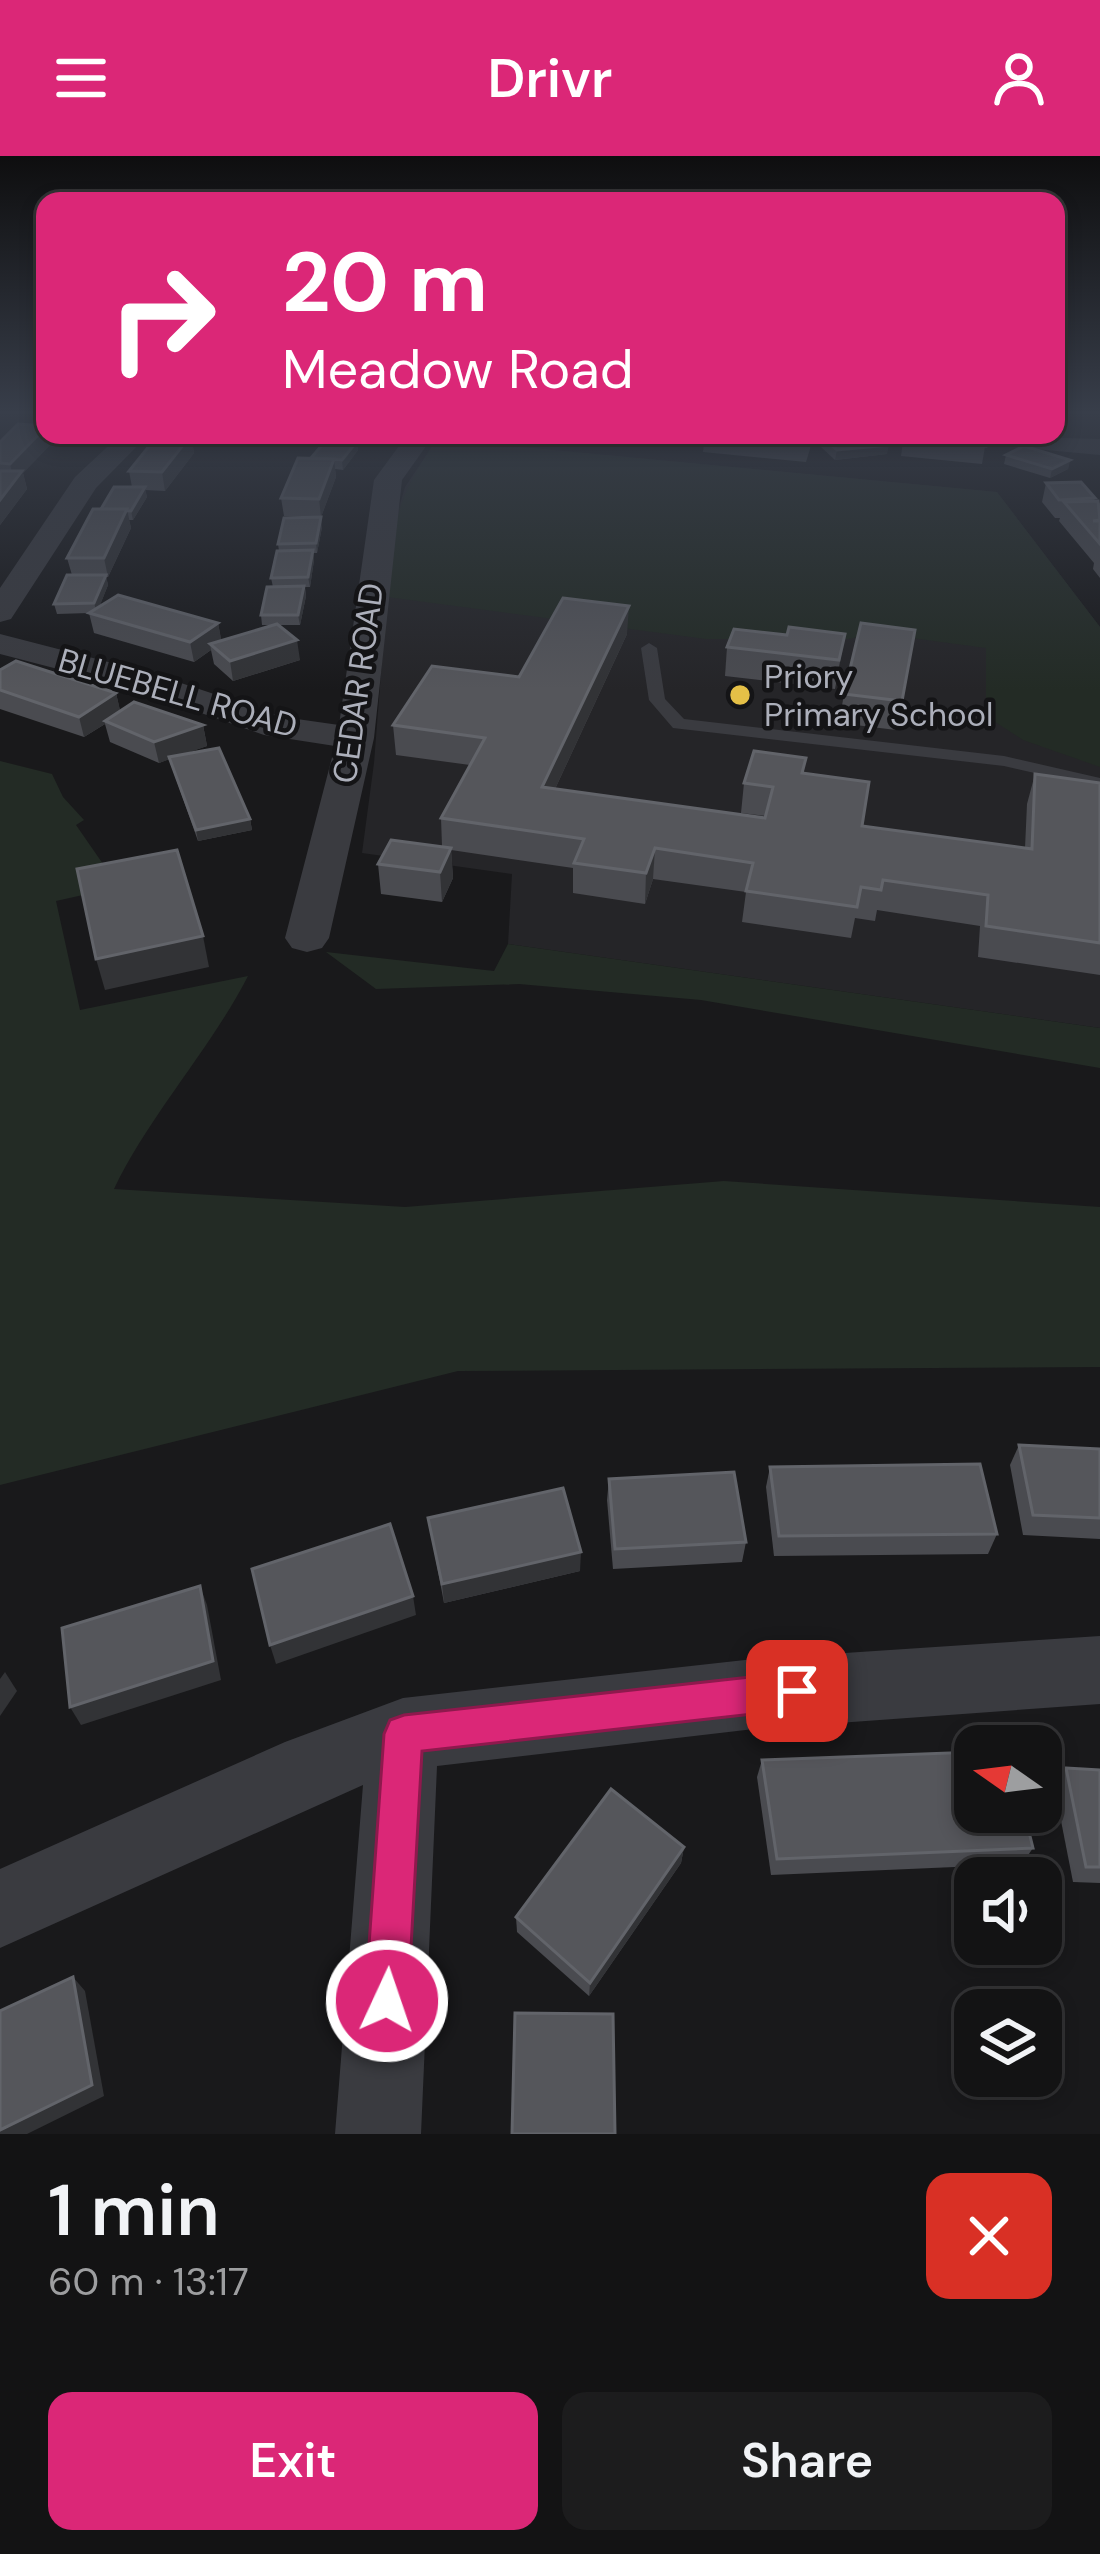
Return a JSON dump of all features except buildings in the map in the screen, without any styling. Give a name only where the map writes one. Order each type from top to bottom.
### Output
[{"type":"street","points":[[0,612],[70,505]]},
{"type":"street","name":"CEDAR ROAD","points":[[307,938],[356,738],[383,505]]},
{"type":"street","name":"BLUEBELL ROAD","points":[[0,644],[139,680],[277,727],[356,738]]},
{"type":"street","points":[[0,1909],[311,1768],[404,1734],[754,1694],[1100,1670]]},
{"type":"street","points":[[378,2134],[404,1734]]},
{"type":"lane","points":[[649,648],[656,700],[679,724],[1004,761],[1100,783]]},
{"type":"shaded area","name":"Priory Primary School","points":[[400,505],[1007,505],[1100,627],[1100,1028],[508,944],[512,874],[362,853],[392,531]]},
{"type":"shaded area","points":[[401,505],[1007,505],[1100,627],[1100,767],[1023,740],[986,716],[986,648],[874,633],[849,639],[706,639],[387,597]]},
{"type":"shaded area","points":[[0,761],[52,774],[63,797],[84,820],[76,825],[119,887],[56,901],[80,1010],[248,976],[114,1189],[405,1207],[724,1181],[1100,1207],[1100,1367],[458,1371],[0,1485]]},
{"type":"shaded area","points":[[508,944],[1100,1028],[1100,1068],[701,1000],[519,984],[376,989],[326,952],[494,971]]},
{"type":"place","name":"Priory Primary School","points":[[740,695]]},
{"type":"route","points":[[387,2001],[404,1734],[797,1691]]}]
